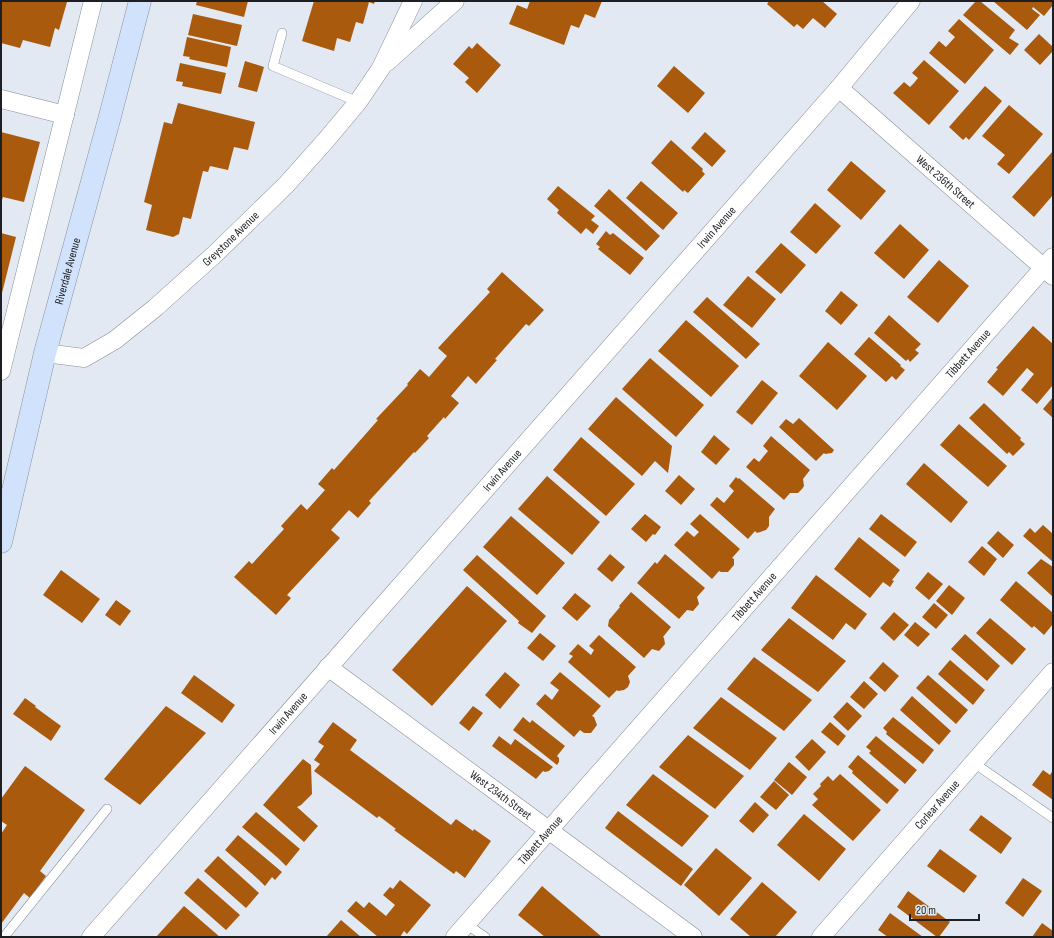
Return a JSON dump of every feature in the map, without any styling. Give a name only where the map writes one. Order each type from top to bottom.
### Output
[{"type":"main road","name":"Riverdale Avenue","points":[[1,542],[45,353],[110,120],[140,1]]},
{"type":"street","points":[[1,371],[93,1]]},
{"type":"street","name":"Greystone Avenue","points":[[45,353],[84,358],[115,340],[155,308],[214,254],[286,185],[358,102],[381,68],[413,1]]},
{"type":"street","name":"Greystone Avenue","points":[[381,68],[455,1]]},
{"type":"street","name":"Irwin Avenue","points":[[91,937],[839,88],[911,1]]},
{"type":"street","name":"West 236th Street","points":[[839,88],[1050,267]]},
{"type":"street","points":[[1,99],[65,115]]},
{"type":"street","name":"Tibbett Avenue","points":[[461,930],[1050,267]]},
{"type":"street","name":"West 234th Street","points":[[328,667],[693,937]]},
{"type":"street","name":"Corlear Avenue","points":[[821,937],[1053,672]]},
{"type":"lane","points":[[282,34],[273,66],[358,102]]},
{"type":"lane","points":[[974,763],[1053,818]]},
{"type":"lane","points":[[4,937],[107,809]]},
{"type":"lane","points":[[461,930],[485,937]]},
{"type":"building","points":[[1,1],[67,2],[59,30],[55,28],[50,47],[23,40],[20,48],[1,43]]},
{"type":"building","points":[[197,1],[248,1],[244,17],[196,5]]},
{"type":"building","points":[[314,1],[375,1],[374,4],[369,2],[363,24],[356,22],[350,42],[337,38],[334,51],[302,41]]},
{"type":"building","points":[[530,1],[602,1],[595,18],[585,14],[579,28],[571,25],[564,45],[509,24],[517,5],[527,9]]},
{"type":"building","points":[[769,1],[822,1],[837,14],[825,28],[813,18],[803,29],[797,24],[794,27],[767,4]]},
{"type":"building","points":[[976,1],[980,1],[1015,30],[1009,38],[1019,44],[1010,55],[963,15]]},
{"type":"building","points":[[993,1],[1053,1],[1053,5],[1044,16],[1033,7],[1032,9],[1040,15],[1027,30]]},
{"type":"building","points":[[193,14],[242,25],[237,46],[188,35]]},
{"type":"building","points":[[959,19],[994,50],[965,84],[929,53],[939,41],[946,47],[955,37],[948,31]]},
{"type":"building","points":[[1039,34],[1053,47],[1053,51],[1040,65],[1024,50]]},
{"type":"building","points":[[187,37],[231,47],[227,67],[189,59],[190,57],[183,56]]},
{"type":"building","points":[[477,43],[501,65],[477,93],[465,82],[469,78],[453,64],[469,46],[472,49]]},
{"type":"building","points":[[924,60],[959,91],[929,125],[893,93],[904,82],[910,87],[914,83],[918,78],[912,73]]},
{"type":"building","points":[[245,61],[264,67],[257,92],[238,87]]},
{"type":"building","points":[[180,63],[226,73],[221,94],[182,86],[183,82],[176,81]]},
{"type":"building","points":[[674,66],[705,93],[688,113],[657,86]]},
{"type":"building","points":[[985,86],[1002,101],[969,140],[966,137],[963,140],[949,127]]},
{"type":"building","points":[[178,103],[255,122],[248,150],[234,147],[228,170],[210,166],[208,172],[203,171],[191,219],[183,217],[179,234],[173,237],[146,230],[152,205],[144,202],[164,122],[172,124]]},
{"type":"building","points":[[1009,105],[1043,134],[1009,174],[997,164],[1005,155],[982,136]]},
{"type":"building","points":[[1,132],[40,142],[24,202],[3,197],[1,203]]},
{"type":"building","points":[[705,132],[726,151],[712,167],[691,148]]},
{"type":"building","points":[[671,140],[703,169],[702,171],[705,174],[688,193],[684,190],[683,192],[651,163]]},
{"type":"building","points":[[1053,151],[1053,195],[1034,217],[1012,197]]},
{"type":"building","points":[[851,161],[886,191],[861,220],[827,190]]},
{"type":"building","points":[[641,181],[678,213],[663,230],[626,198]]},
{"type":"building","points":[[558,186],[595,216],[591,220],[599,226],[593,234],[586,228],[581,234],[557,213],[559,210],[547,199]]},
{"type":"building","points":[[609,189],[660,236],[646,251],[594,206]]},
{"type":"building","points":[[815,203],[841,226],[816,254],[790,232]]},
{"type":"building","points":[[900,224],[929,250],[904,279],[874,253]]},
{"type":"building","points":[[606,231],[610,235],[613,233],[644,258],[630,275],[598,249],[600,247],[596,244]]},
{"type":"building","points":[[1,233],[16,237],[2,293],[1,293]]},
{"type":"building","points":[[781,243],[806,265],[781,294],[755,272]]},
{"type":"building","points":[[939,260],[969,286],[938,323],[907,297]]},
{"type":"building","points":[[502,272],[544,310],[529,326],[526,324],[495,359],[497,360],[476,384],[468,376],[451,396],[459,403],[427,436],[429,438],[415,453],[414,452],[369,501],[371,503],[358,518],[349,510],[331,530],[340,538],[287,595],[291,598],[276,615],[234,577],[249,561],[252,564],[284,529],[281,526],[301,504],[307,510],[325,490],[318,484],[332,468],[334,470],[378,420],[376,419],[408,385],[407,384],[420,369],[429,377],[447,356],[438,348],[490,292],[487,289]]},
{"type":"building","points":[[748,276],[776,299],[752,328],[723,305]]},
{"type":"building","points":[[841,291],[858,305],[841,325],[825,311]]},
{"type":"building","points":[[707,297],[760,344],[746,359],[693,312]]},
{"type":"building","points":[[889,315],[921,344],[915,350],[919,353],[910,362],[908,359],[906,361],[874,333]]},
{"type":"building","points":[[686,320],[739,366],[711,397],[658,351]]},
{"type":"building","points":[[1033,326],[1053,344],[1053,385],[1037,404],[1021,390],[1034,374],[1027,368],[1003,396],[987,382],[998,369],[996,368]]},
{"type":"building","points":[[869,337],[905,370],[896,380],[892,376],[886,382],[854,354]]},
{"type":"building","points":[[828,342],[867,376],[837,410],[799,376]]},
{"type":"building","points":[[650,358],[704,405],[676,437],[622,389]]},
{"type":"building","points":[[762,380],[778,393],[752,425],[736,412]]},
{"type":"building","points":[[616,397],[672,446],[668,473],[655,461],[642,476],[588,429]]},
{"type":"building","points":[[1053,397],[1053,418],[1043,409]]},
{"type":"building","points":[[984,403],[1021,438],[1020,440],[1025,444],[1013,456],[1009,452],[1007,454],[969,418]]},
{"type":"building","points":[[799,418],[834,450],[832,453],[824,453],[816,461],[779,427],[786,419],[793,424]]},
{"type":"building","points":[[959,424],[1007,466],[988,487],[940,445]]},
{"type":"building","points":[[714,435],[730,449],[716,465],[701,452]]},
{"type":"building","points":[[771,436],[810,470],[803,479],[804,486],[802,489],[798,493],[790,493],[784,500],[746,467],[754,458],[759,462],[768,451],[763,446]]},
{"type":"building","points":[[581,437],[635,484],[606,516],[553,470]]},
{"type":"building","points":[[924,463],[968,502],[951,523],[906,484]]},
{"type":"building","points":[[679,475],[695,489],[681,505],[665,491]]},
{"type":"building","points":[[547,476],[600,522],[572,555],[518,509]]},
{"type":"building","points":[[736,477],[775,509],[769,517],[769,526],[766,530],[757,533],[755,531],[748,539],[710,505],[717,497],[724,503],[734,491],[729,486]]},
{"type":"building","points":[[645,514],[661,527],[655,535],[653,534],[646,542],[631,529]]},
{"type":"building","points":[[700,514],[740,549],[732,558],[734,559],[734,565],[728,572],[719,571],[712,579],[674,545],[687,531],[694,537],[699,532],[690,524]]},
{"type":"building","points":[[881,514],[917,542],[905,557],[869,529]]},
{"type":"building","points":[[511,516],[565,563],[537,595],[483,547]]},
{"type":"building","points":[[1043,525],[1053,534],[1053,562],[1023,536],[1030,528],[1035,533]]},
{"type":"building","points":[[998,531],[1014,545],[1003,558],[987,543]]},
{"type":"building","points":[[859,537],[900,570],[892,580],[894,581],[890,587],[883,582],[870,598],[834,569]]},
{"type":"building","points":[[982,546],[997,559],[984,576],[968,562]]},
{"type":"building","points":[[610,554],[625,567],[612,582],[597,569]]},
{"type":"building","points":[[665,554],[705,588],[697,597],[699,604],[693,611],[687,610],[679,619],[637,583],[655,562],[657,564]]},
{"type":"building","points":[[477,555],[546,616],[532,633],[518,623],[519,621],[463,570]]},
{"type":"building","points":[[1041,559],[1053,567],[1053,597],[1027,573]]},
{"type":"building","points":[[61,570],[100,599],[82,623],[43,595]]},
{"type":"building","points":[[928,572],[943,584],[929,600],[915,588]]},
{"type":"building","points":[[816,575],[867,614],[855,630],[846,623],[833,640],[791,608]]},
{"type":"building","points":[[1016,581],[1053,613],[1053,624],[1044,635],[1034,626],[1032,628],[1000,600]]},
{"type":"building","points":[[949,585],[965,598],[952,615],[936,601]]},
{"type":"building","points":[[467,586],[507,621],[432,706],[392,670]]},
{"type":"building","points":[[631,592],[671,627],[663,637],[665,644],[659,651],[652,649],[644,658],[608,626],[609,620]]},
{"type":"building","points":[[575,593],[591,606],[577,621],[562,608]]},
{"type":"building","points":[[116,600],[131,611],[120,626],[105,615]]},
{"type":"building","points":[[934,603],[948,615],[936,629],[922,617]]},
{"type":"building","points":[[894,612],[909,625],[894,641],[880,628]]},
{"type":"building","points":[[789,618],[846,661],[818,692],[761,650]]},
{"type":"building","points":[[990,618],[1026,649],[1012,665],[976,633]]},
{"type":"building","points":[[915,622],[930,634],[918,647],[904,635]]},
{"type":"building","points":[[540,633],[556,646],[543,661],[527,648]]},
{"type":"building","points":[[965,634],[1000,666],[987,681],[951,649]]},
{"type":"building","points":[[599,635],[636,667],[628,676],[630,682],[628,687],[624,690],[617,690],[609,698],[568,662],[573,656],[569,654],[578,644],[591,655],[594,650],[589,646]]},
{"type":"building","points":[[754,657],[812,700],[784,731],[727,689]]},
{"type":"building","points":[[950,660],[985,690],[973,705],[938,674]]},
{"type":"building","points":[[883,662],[899,676],[885,692],[869,678]]},
{"type":"building","points":[[505,672],[520,685],[500,709],[485,695]]},
{"type":"building","points":[[560,672],[601,706],[592,716],[594,717],[597,725],[591,733],[584,733],[580,730],[574,737],[536,704],[545,694],[552,700],[559,690],[550,683]]},
{"type":"building","points":[[194,675],[235,705],[222,723],[181,693]]},
{"type":"building","points":[[928,675],[968,710],[956,724],[916,688]]},
{"type":"building","points":[[864,681],[878,694],[864,709],[850,697]]},
{"type":"building","points":[[912,696],[951,731],[939,745],[900,710]]},
{"type":"building","points":[[721,697],[777,738],[750,770],[693,728]]},
{"type":"building","points":[[25,698],[61,726],[51,741],[13,714]]},
{"type":"building","points":[[847,702],[862,716],[848,731],[833,717]]},
{"type":"building","points":[[166,706],[206,733],[140,805],[104,779]]},
{"type":"building","points":[[473,706],[483,713],[469,731],[459,723]]},
{"type":"building","points":[[523,717],[530,723],[532,720],[565,746],[557,756],[559,758],[559,762],[557,765],[513,730]]},
{"type":"building","points":[[893,717],[934,750],[923,764],[886,734],[887,732],[883,728]]},
{"type":"building","points":[[333,722],[357,740],[350,750],[451,825],[456,819],[491,841],[465,878],[456,871],[454,874],[394,830],[396,829],[379,816],[377,818],[314,771],[320,764],[314,760],[324,746],[318,742]]},
{"type":"building","points":[[830,722],[846,736],[838,746],[821,732]]},
{"type":"building","points":[[688,735],[744,776],[715,809],[659,767]]},
{"type":"building","points":[[499,736],[511,745],[515,739],[553,767],[549,771],[543,771],[536,779],[492,746]]},
{"type":"building","points":[[876,736],[917,770],[905,784],[869,753],[871,751],[866,747]]},
{"type":"building","points":[[812,739],[826,752],[809,771],[795,757]]},
{"type":"building","points":[[858,755],[899,790],[887,804],[852,773],[853,771],[848,767]]},
{"type":"building","points":[[303,759],[311,765],[312,794],[297,807],[318,826],[304,842],[263,805]]},
{"type":"building","points":[[789,762],[807,777],[792,795],[774,780]]},
{"type":"building","points":[[25,766],[85,810],[40,871],[46,876],[30,898],[24,893],[1,924],[1,834],[7,825],[1,821],[1,799]]},
{"type":"building","points":[[1043,770],[1050,775],[1053,770],[1053,800],[1032,785]]},
{"type":"building","points":[[653,774],[709,816],[682,847],[626,805]]},
{"type":"building","points":[[840,774],[881,810],[853,841],[812,805],[818,799],[813,794],[821,786],[820,784],[828,776],[833,781]]},
{"type":"building","points":[[774,781],[789,795],[776,810],[760,797]]},
{"type":"building","points":[[755,802],[769,815],[753,833],[739,821]]},
{"type":"building","points":[[618,811],[693,869],[681,886],[605,828]]},
{"type":"building","points":[[256,812],[300,849],[286,866],[242,827]]},
{"type":"building","points":[[804,814],[846,849],[819,881],[777,845]]},
{"type":"building","points":[[981,815],[1012,838],[1001,854],[969,830]]},
{"type":"building","points":[[238,835],[282,872],[275,880],[272,877],[265,886],[225,850]]},
{"type":"building","points":[[716,848],[752,878],[719,916],[684,885]]},
{"type":"building","points":[[940,849],[977,876],[964,893],[927,866]]},
{"type":"building","points":[[218,856],[259,893],[246,908],[204,871]]},
{"type":"building","points":[[198,878],[240,915],[226,930],[184,893]]},
{"type":"building","points":[[1023,878],[1042,891],[1023,917],[1005,903]]},
{"type":"building","points":[[400,880],[431,905],[407,934],[404,931],[400,937],[378,937],[347,911],[356,901],[364,908],[369,902],[386,916],[395,905],[383,895],[390,887],[393,889]]},
{"type":"building","points":[[762,882],[797,912],[775,937],[751,937],[730,919]]},
{"type":"building","points":[[542,886],[602,937],[545,937],[518,915]]},
{"type":"building","points":[[908,891],[950,922],[939,937],[897,907]]},
{"type":"building","points":[[184,906],[220,937],[156,937]]},
{"type":"building","points":[[890,913],[923,937],[888,937],[878,930]]},
{"type":"building","points":[[341,920],[361,937],[326,937]]},
{"type":"building","points":[[1042,923],[1053,931],[1053,937],[1032,937]]}]
